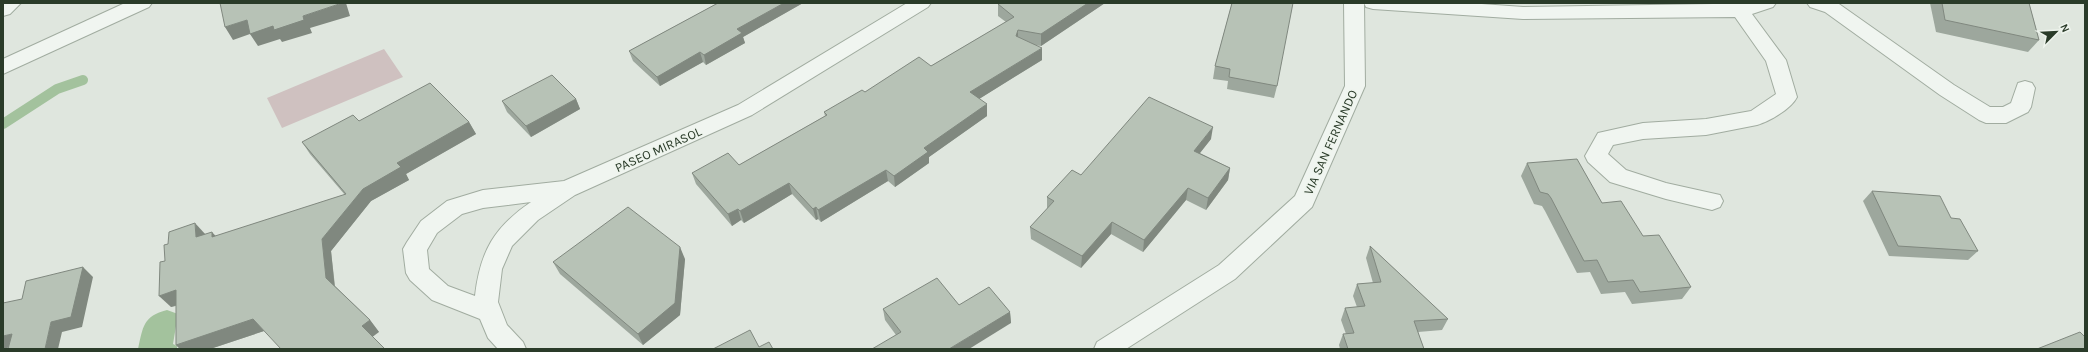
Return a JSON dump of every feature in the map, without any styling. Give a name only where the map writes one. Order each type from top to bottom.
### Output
[{"type":"street","points":[[3,10],[11,3]]},
{"type":"street","points":[[3,67],[142,3]]},
{"type":"street","name":"PASEO MIRASOL","points":[[514,349],[497,331],[486,302],[490,269],[503,240],[530,214],[567,189],[745,110],[921,3]]},
{"type":"street","name":"VIA SAN FERNANDO","points":[[1106,349],[1227,272],[1304,201],[1355,86],[1354,3]]},
{"type":"street","points":[[1373,3],[1523,12],[1740,11],[1766,3]]},
{"type":"street","points":[[1817,3],[1832,8],[1947,90],[1986,115],[2006,115],[2021,107],[2026,88]]},
{"type":"street","points":[[1712,200],[1666,191],[1618,176],[1596,156],[1606,139],[1643,131],[1706,127],[1756,117],[1787,97],[1776,60],[1740,11]]},
{"type":"street","points":[[490,312],[440,293],[418,273],[415,249],[429,227],[455,207],[483,199],[567,189]]},
{"type":"shaded area","points":[[384,49],[403,77],[282,128],[267,98]]},
{"type":"shaded area","points":[[167,310],[178,314],[173,344],[177,346],[177,349],[138,349],[145,324],[159,312]]},
{"type":"building","points":[[220,3],[342,3],[303,16],[304,20],[274,30],[273,26],[250,34],[247,20],[225,27]]},
{"type":"building","points":[[718,3],[784,3],[737,29],[742,33],[704,55],[700,52],[657,77],[629,51]]},
{"type":"building","points":[[1088,3],[1041,34],[1018,30],[1016,36],[1042,48],[970,92],[987,104],[924,148],[928,152],[894,176],[886,170],[818,210],[816,207],[813,209],[789,183],[740,211],[738,209],[728,214],[692,173],[728,153],[739,165],[827,115],[824,112],[862,90],[865,92],[919,57],[931,66],[1014,17],[998,4]]},
{"type":"building","points":[[1232,3],[1293,3],[1277,86],[1229,77],[1230,69],[1215,66]]},
{"type":"building","points":[[1942,3],[2029,3],[2039,40],[1945,20]]},
{"type":"building","points":[[552,75],[576,99],[526,126],[502,101]]},
{"type":"building","points":[[430,83],[469,122],[397,163],[401,167],[363,189],[322,239],[326,278],[370,320],[362,326],[385,349],[281,349],[253,319],[176,345],[176,290],[159,296],[160,262],[165,261],[164,245],[168,244],[169,232],[195,223],[196,237],[212,232],[212,237],[346,194],[302,142],[353,115],[359,121]]},
{"type":"building","points":[[1149,97],[1213,127],[1194,151],[1230,168],[1208,198],[1188,188],[1144,240],[1112,222],[1082,256],[1030,227],[1054,201],[1047,197],[1072,170],[1081,175]]},
{"type":"building","points":[[1577,159],[1602,203],[1621,201],[1643,236],[1659,235],[1691,287],[1640,292],[1633,280],[1608,282],[1597,260],[1584,261],[1551,198],[1548,194],[1540,192],[1527,163]]},
{"type":"building","points":[[1872,191],[1940,196],[1951,218],[1960,219],[1978,251],[1898,246]]},
{"type":"building","points":[[628,207],[680,247],[675,303],[638,334],[553,262]]},
{"type":"building","points":[[1370,246],[1448,319],[1414,321],[1424,349],[1348,349],[1343,334],[1354,333],[1345,308],[1365,306],[1357,284],[1381,282]]},
{"type":"building","points":[[83,267],[71,317],[51,322],[45,349],[8,349],[12,334],[3,336],[3,303],[22,299],[26,281]]},
{"type":"building","points":[[937,278],[959,305],[989,287],[1010,312],[949,349],[872,349],[901,332],[883,309]]},
{"type":"building","points":[[750,330],[759,347],[769,342],[773,349],[713,349]]},
{"type":"building","points":[[2080,332],[2085,337],[2085,349],[2037,349]]},
{"type":"waterway","points":[[3,124],[57,89],[83,80]]}]
